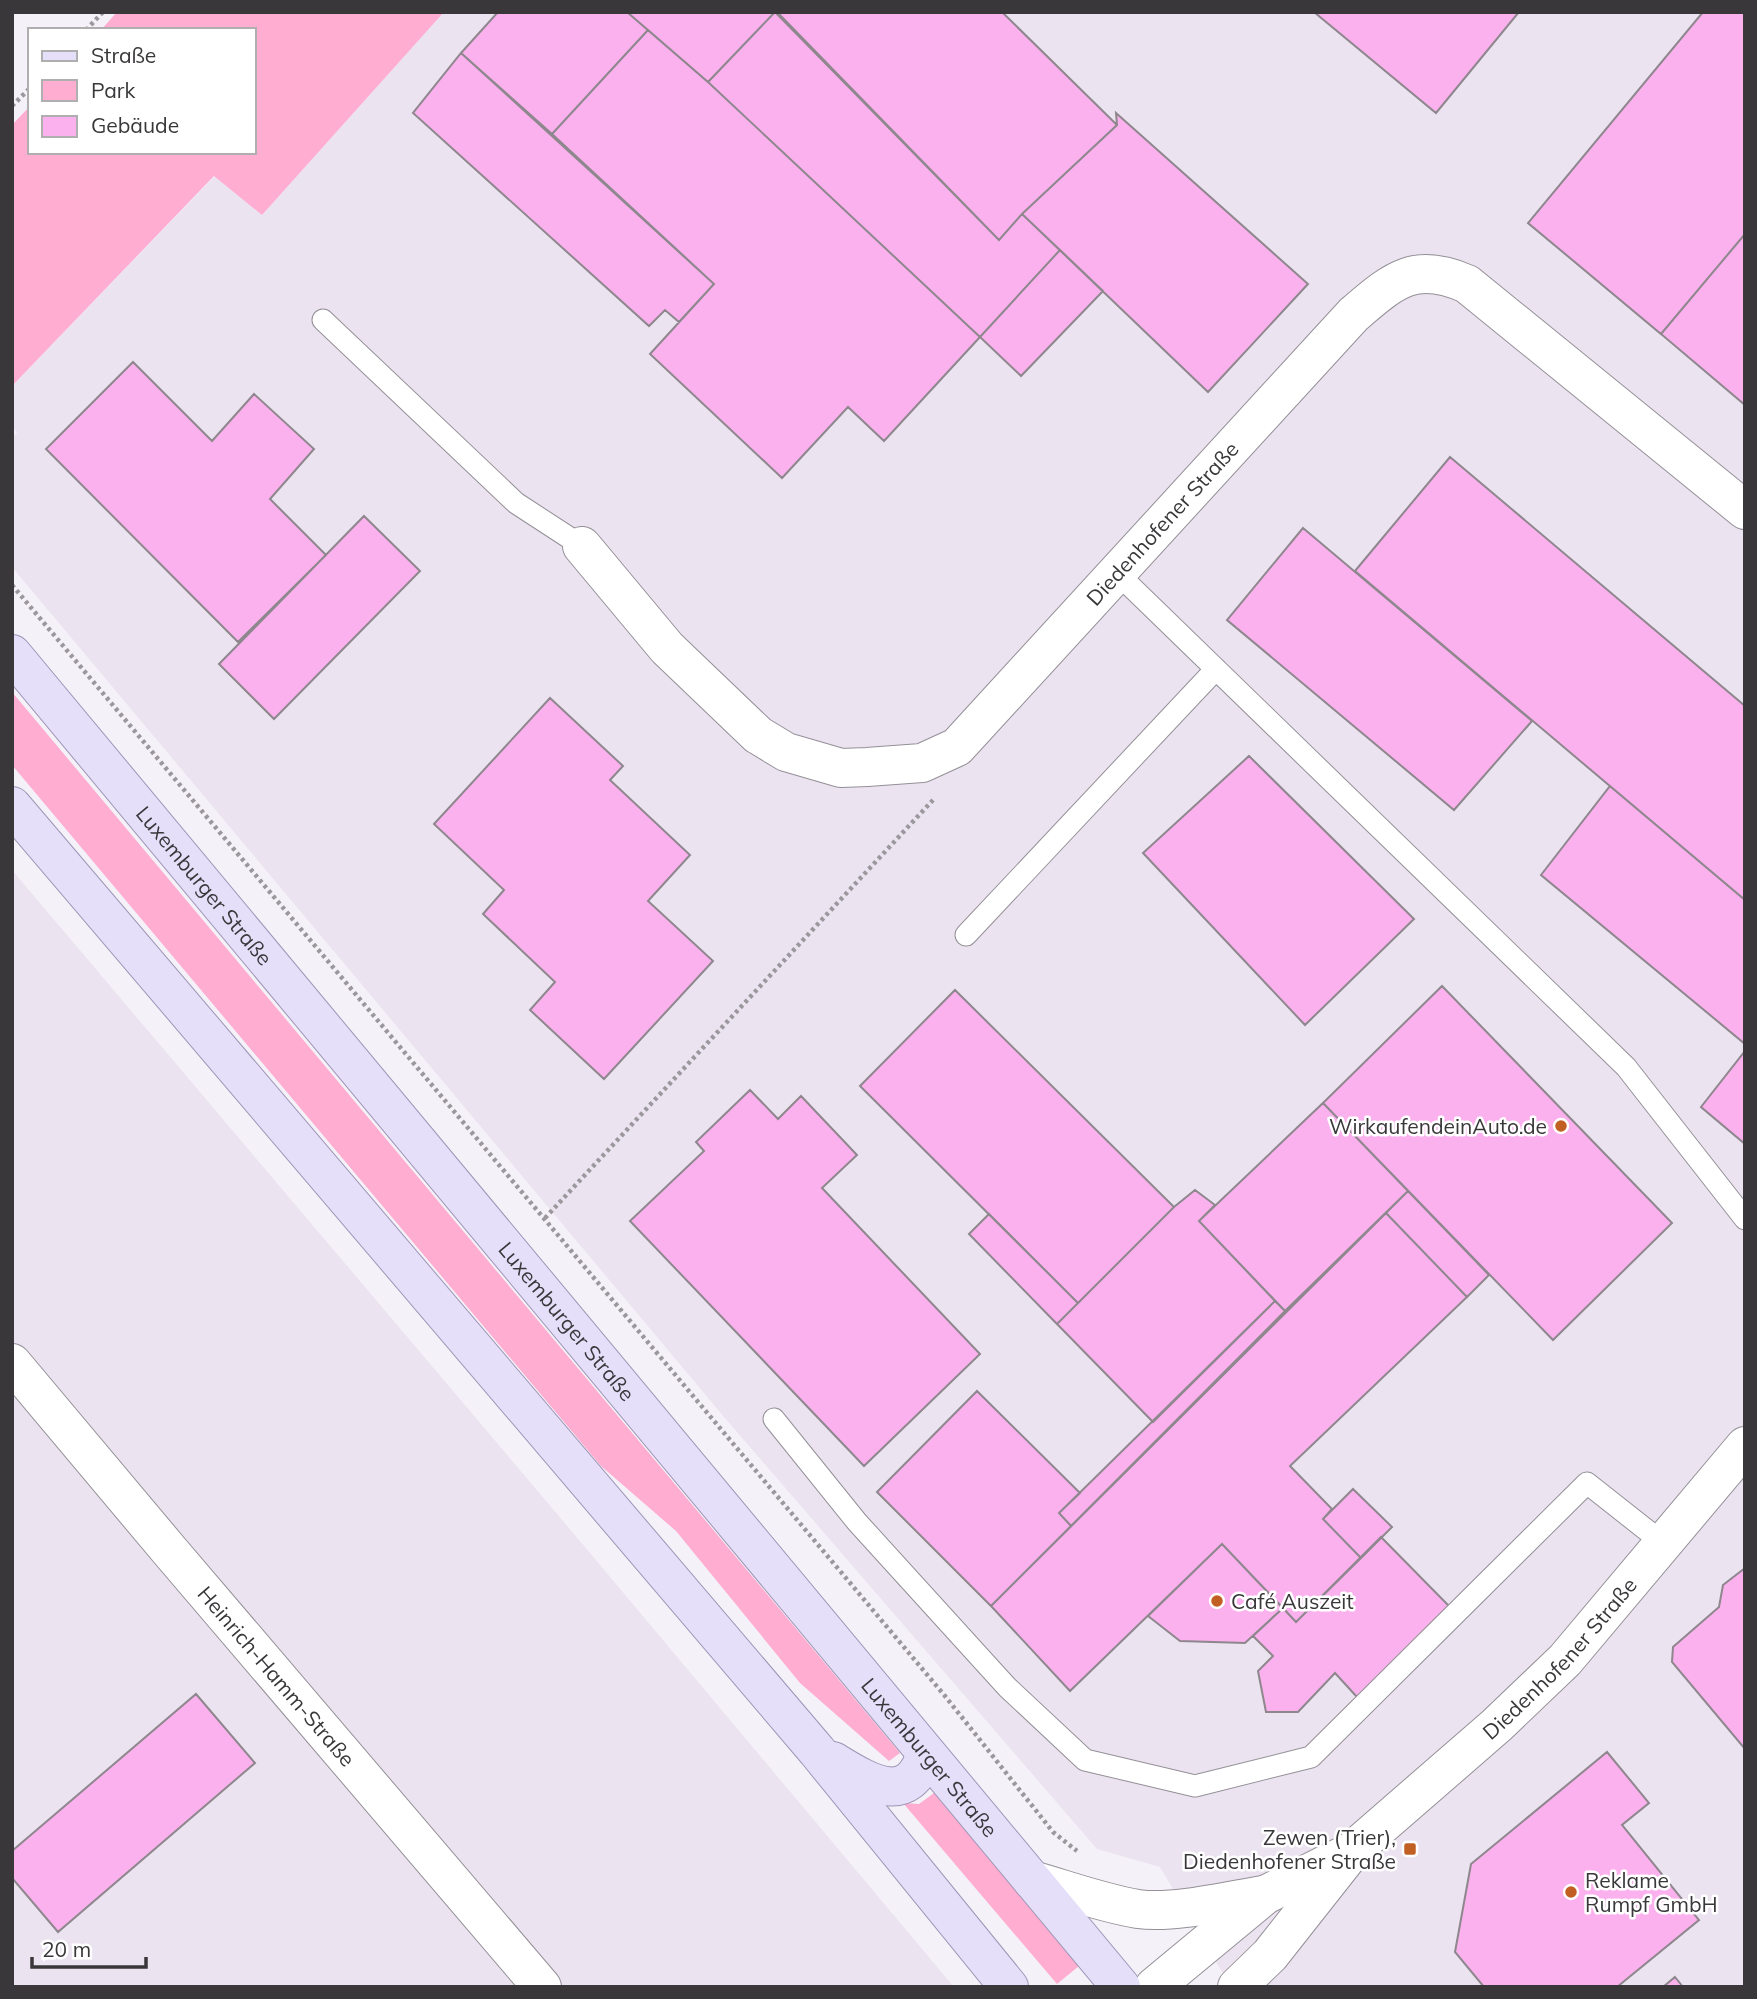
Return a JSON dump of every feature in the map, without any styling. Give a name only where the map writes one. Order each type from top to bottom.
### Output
[{"type":"main road","name":"Luxemburger Straße","points":[[12,654],[1121,1987]]},
{"type":"main road","points":[[12,806],[817,1751],[1009,1987]]},
{"type":"main road","points":[[817,1751],[864,1780],[889,1788],[909,1782],[922,1766],[926,1754]]},
{"type":"street","name":"Diedenhofener Straße","points":[[582,546],[667,648],[758,734],[786,752],[841,768],[922,763],[957,747],[1354,314],[1381,292],[1402,279],[1421,272],[1444,274],[1467,284],[1745,510]]},
{"type":"street","name":"Heinrich-Hamm-Straße","points":[[12,1363],[542,1987]]},
{"type":"street","name":"Diedenhofener Straße","points":[[1237,1987],[1268,1971],[1352,1851],[1497,1725],[1565,1660],[1745,1446]]},
{"type":"street","name":"Diedenhofener Straße","points":[[1154,1987],[1265,1895],[1352,1851]]},
{"type":"street","name":"Diedenhofener Straße","points":[[1032,1880],[1140,1909],[1196,1906],[1265,1895]]},
{"type":"lane","points":[[323,320],[516,503],[582,546]]},
{"type":"lane","points":[[1117,573],[1626,1067],[1745,1219]]},
{"type":"lane","points":[[966,935],[1216,669]]},
{"type":"lane","points":[[774,1419],[857,1522],[979,1657],[1085,1760],[1195,1786],[1311,1757],[1587,1483],[1663,1543]]},
{"type":"path","points":[[88,28],[103,12]]},
{"type":"path","points":[[12,106],[28,90]]},
{"type":"path","points":[[12,585],[945,1696],[1053,1832],[1080,1853]]},
{"type":"path","points":[[545,1218],[881,858],[954,775],[957,747]]},
{"type":"shaded area","points":[[444,12],[1745,12],[1745,1987],[1231,1987],[1160,1867],[1097,1849],[724,1417],[12,567],[12,437],[17,433],[12,426],[12,386],[215,176],[262,215]]},
{"type":"shaded area","points":[[12,870],[569,1528],[954,1987],[12,1987]]},
{"type":"green space","points":[[117,12],[444,12],[262,215],[214,176],[12,386],[12,125],[28,108],[28,154],[256,154],[256,28],[103,28]]},
{"type":"green space","points":[[12,692],[900,1753],[889,1761],[800,1683],[676,1531],[601,1466],[12,765]]},
{"type":"green space","points":[[934,1793],[1079,1966],[1057,1984],[903,1803],[919,1804]]},
{"type":"building","points":[[498,12],[627,12],[648,30],[552,134],[461,53]]},
{"type":"building","points":[[627,12],[775,12],[708,82]]},
{"type":"building","points":[[775,12],[999,240],[1022,214],[1060,250],[980,337],[708,82]]},
{"type":"building","points":[[777,12],[1002,12],[1117,125],[1022,214],[999,240]]},
{"type":"building","points":[[1314,12],[1519,12],[1436,113]]},
{"type":"building","points":[[1703,12],[1745,12],[1745,234],[1661,334],[1528,223]]},
{"type":"building","points":[[648,30],[708,82],[980,337],[884,441],[848,407],[782,478],[650,354],[714,284],[552,134]]},
{"type":"building","points":[[461,53],[714,284],[679,322],[665,310],[649,326],[413,113]]},
{"type":"building","points":[[1116,113],[1308,284],[1208,392],[1022,214],[1117,125]]},
{"type":"building","points":[[1745,234],[1745,405],[1661,334]]},
{"type":"building","points":[[1060,250],[1103,291],[1021,376],[980,337]]},
{"type":"building","points":[[133,362],[212,441],[254,394],[314,449],[270,499],[326,555],[238,642],[46,449]]},
{"type":"building","points":[[1450,457],[1745,706],[1745,900],[1355,571]]},
{"type":"building","points":[[364,516],[420,571],[274,719],[219,664]]},
{"type":"building","points":[[1303,528],[1532,721],[1454,810],[1227,620]]},
{"type":"building","points":[[550,698],[623,766],[610,780],[690,855],[648,901],[713,961],[604,1079],[530,1010],[555,982],[483,914],[504,890],[434,824]]},
{"type":"building","points":[[1249,756],[1414,919],[1305,1025],[1143,853]]},
{"type":"building","points":[[1610,786],[1745,900],[1745,1044],[1541,875]]},
{"type":"building","points":[[1442,986],[1672,1223],[1553,1340],[1323,1103]]},
{"type":"building","points":[[955,990],[1174,1207],[1078,1303],[860,1086]]},
{"type":"building","points":[[1745,1051],[1745,1144],[1701,1107]]},
{"type":"building","points":[[750,1090],[778,1119],[801,1096],[857,1155],[822,1188],[980,1354],[864,1466],[630,1221],[704,1151],[696,1142]]},
{"type":"building","points":[[1323,1103],[1408,1191],[1285,1311],[1199,1221]]},
{"type":"building","points":[[1195,1190],[1215,1205],[1199,1221],[1275,1301],[1153,1422],[1057,1324],[1174,1207]]},
{"type":"building","points":[[1408,1191],[1489,1275],[1467,1297],[1386,1213]]},
{"type":"building","points":[[1386,1213],[1467,1297],[1290,1466],[1332,1509],[1323,1519],[1361,1558],[1296,1622],[1222,1544],[1070,1691],[991,1606]]},
{"type":"building","points":[[989,1214],[1078,1303],[1057,1324],[969,1234]]},
{"type":"building","points":[[1275,1301],[1285,1311],[1071,1526],[1059,1513]]},
{"type":"building","points":[[977,1391],[1080,1493],[1059,1513],[1071,1526],[991,1606],[877,1492]]},
{"type":"building","points":[[1353,1489],[1392,1527],[1361,1558],[1323,1519]]},
{"type":"building","points":[[1381,1537],[1449,1606],[1357,1697],[1335,1673],[1298,1712],[1266,1712],[1258,1671],[1273,1656],[1253,1636],[1283,1608],[1296,1622]]},
{"type":"building","points":[[1222,1544],[1283,1608],[1245,1643],[1180,1641],[1148,1616]]},
{"type":"building","points":[[1745,1568],[1745,1749],[1672,1662],[1673,1647],[1719,1607],[1723,1585]]},
{"type":"building","points":[[196,1694],[255,1763],[58,1932],[12,1878],[12,1851]]},
{"type":"building","name":"Reklame Rumpf GmbH","points":[[1607,1752],[1649,1803],[1622,1825],[1699,1920],[1617,1987],[1484,1987],[1455,1952],[1471,1864]]},
{"type":"building","points":[[1675,1977],[1683,1987],[1663,1987]]},
{"type":"place","name":"WirkaufendeinAuto.de","points":[[1561,1126]]},
{"type":"place","name":"Café Auszeit","points":[[1217,1601]]},
{"type":"place","name":"Zewen (Trier), Diedenhofener Straße","points":[[1410,1849]]},
{"type":"place","name":"Reklame Rumpf GmbH","points":[[1571,1892]]}]
